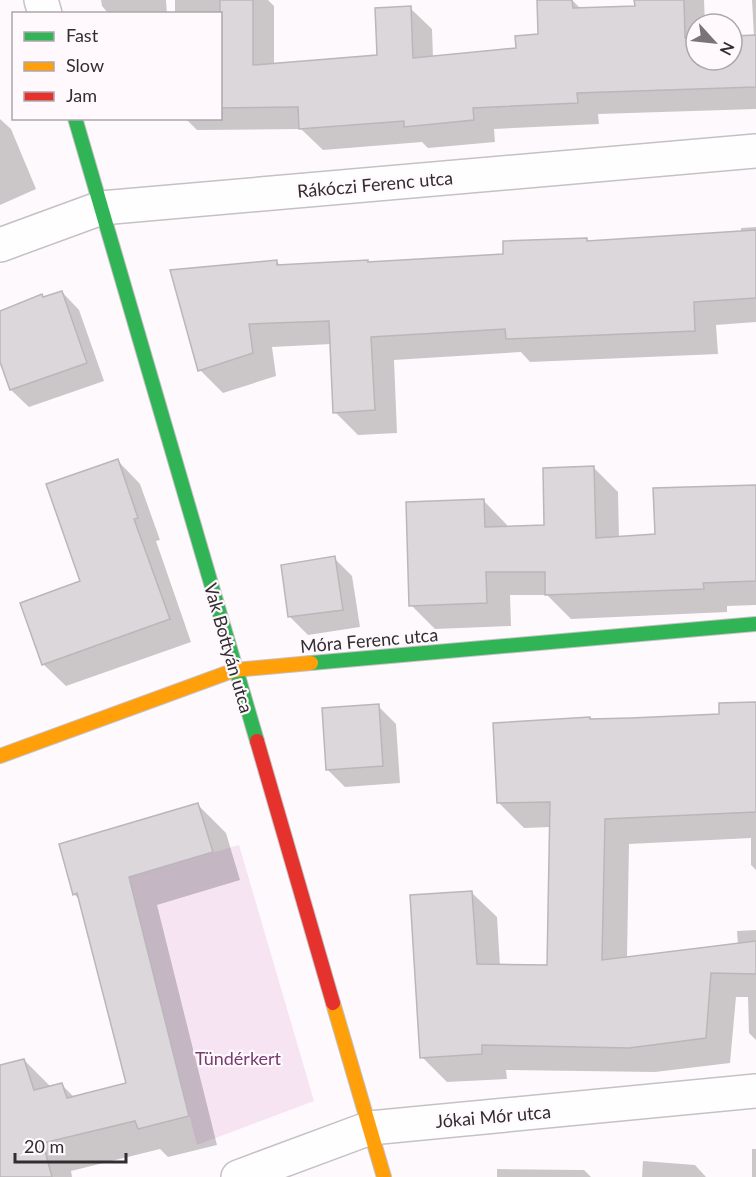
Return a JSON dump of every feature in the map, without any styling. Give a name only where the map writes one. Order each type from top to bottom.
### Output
[{"type":"street","name":"Vak Bottyán utca","points":[[76,120],[384,1177]]},
{"type":"street","name":"Rákóczi Ferenc utca","points":[[0,245],[101,208],[756,151]]},
{"type":"street","name":"Móra Ferenc utca","points":[[0,756],[235,670],[756,624]]},
{"type":"street","name":"Jókai Mór utca","points":[[238,1177],[370,1128],[756,1091]]},
{"type":"green space","name":"Tündérkert","points":[[239,845],[314,1101],[197,1145],[129,877]]},
{"type":"building","points":[[220,0],[253,0],[253,65],[377,55],[375,8],[411,6],[413,58],[516,48],[515,36],[538,34],[537,0],[572,0],[573,8],[635,6],[634,0],[684,0],[684,72],[744,72],[744,36],[756,35],[756,87],[577,93],[578,103],[473,108],[474,120],[404,127],[404,121],[299,129],[298,107],[222,108],[222,12],[220,12]]},
{"type":"building","points":[[756,230],[756,298],[694,302],[695,331],[506,339],[505,329],[371,337],[375,410],[333,413],[329,321],[249,324],[253,353],[198,371],[170,270],[277,260],[277,265],[503,254],[503,241],[587,238],[587,241]]},
{"type":"building","points":[[62,291],[87,363],[10,390],[0,362],[0,311],[42,294],[43,297]]},
{"type":"building","points":[[118,459],[138,518],[134,519],[170,619],[42,665],[20,603],[80,581],[46,484]]},
{"type":"building","points":[[594,466],[596,538],[655,534],[653,488],[756,485],[756,581],[703,583],[704,589],[545,595],[545,572],[486,572],[487,603],[409,606],[406,502],[484,499],[485,527],[544,525],[543,468]]},
{"type":"building","points":[[335,556],[343,610],[288,617],[281,565]]},
{"type":"building","points":[[756,702],[756,812],[605,819],[602,960],[756,941],[756,974],[711,973],[706,1038],[629,1048],[482,1045],[482,1054],[420,1058],[410,895],[472,891],[477,964],[547,965],[550,802],[497,803],[493,723],[590,717],[590,719],[719,714],[719,703]]},
{"type":"building","points":[[379,704],[383,766],[326,770],[322,708]]},
{"type":"building","points":[[198,803],[213,852],[129,877],[189,1116],[138,1129],[135,1121],[43,1143],[52,1177],[0,1177],[0,1065],[24,1059],[34,1090],[62,1083],[67,1098],[126,1083],[77,893],[73,895],[59,844]]},
{"type":"traffic: fast","points":[[76,120],[257,741]]},
{"type":"traffic: fast","points":[[311,663],[756,624]]},
{"type":"traffic: slow","points":[[0,756],[235,670],[311,663]]},
{"type":"traffic: slow","points":[[333,1003],[384,1177]]},
{"type":"traffic: jam","points":[[257,741],[333,1003]]}]
